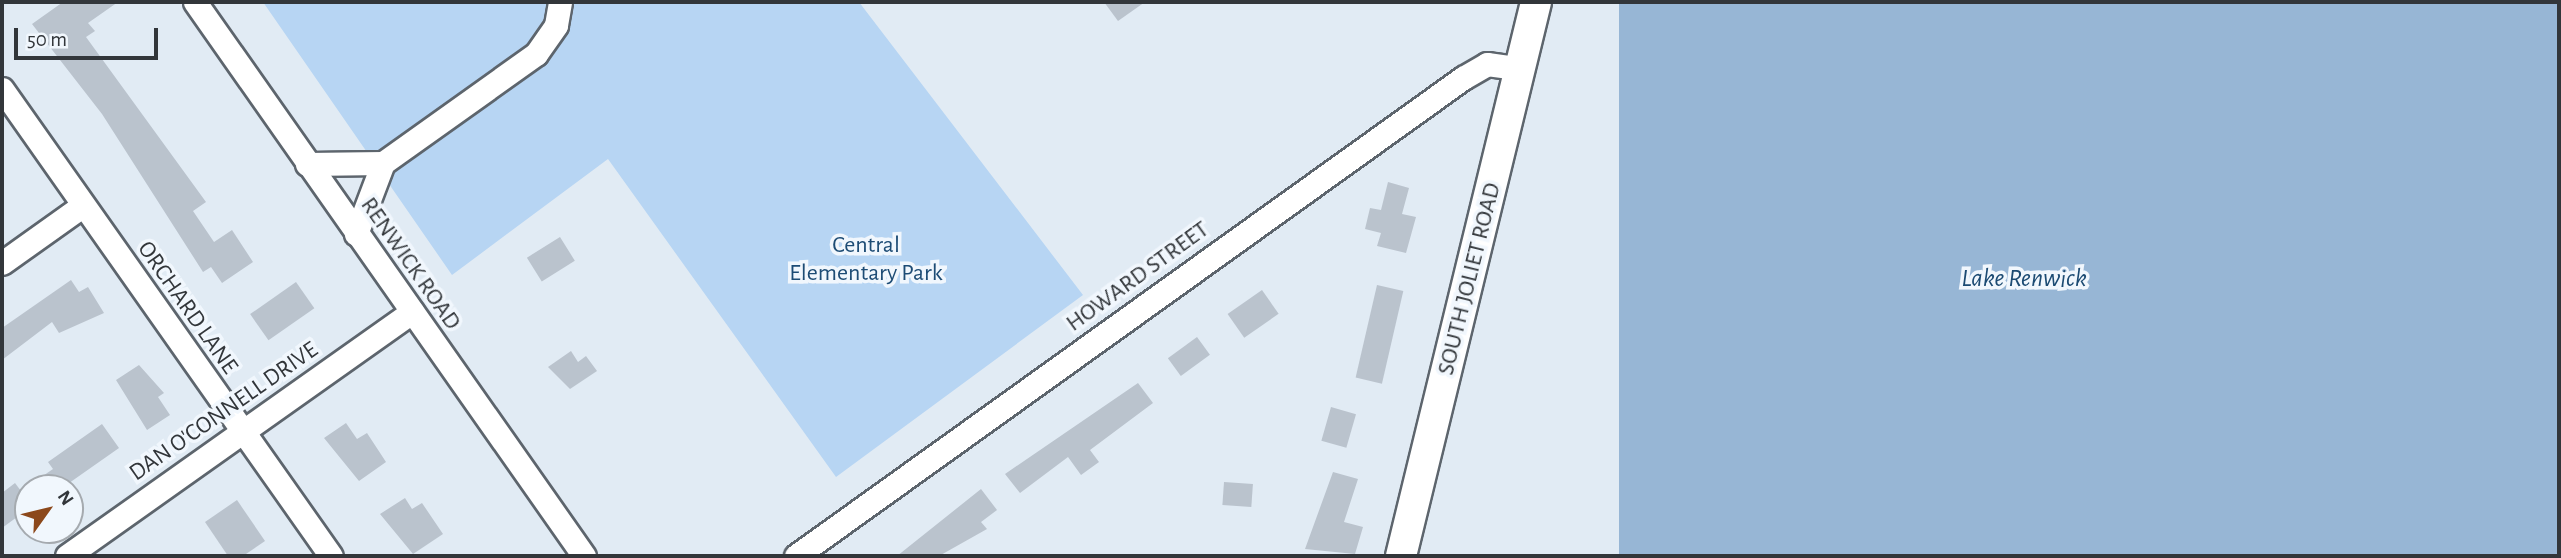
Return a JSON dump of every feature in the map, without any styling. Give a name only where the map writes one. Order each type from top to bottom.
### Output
[{"type":"main road","name":"SOUTH JOLIET ROAD","points":[[1402,556],[1536,2]]},
{"type":"street","name":"RENWICK ROAD","points":[[195,2],[584,556]]},
{"type":"street","points":[[356,234],[383,163],[536,54],[556,25],[560,2]]},
{"type":"street","name":"HOWARD STREET","points":[[796,556],[1463,78],[1487,64],[1521,69]]},
{"type":"street","name":"ORCHARD LANE","points":[[2,89],[331,556]]},
{"type":"street","points":[[307,164],[383,163]]},
{"type":"street","points":[[2,263],[82,206]]},
{"type":"street","name":"DAN O'CONNELL DRIVE","points":[[67,556],[411,312]]},
{"type":"green space","name":"Central Elementary Park","points":[[263,2],[859,2],[1083,295],[836,477],[608,159],[452,275]]},
{"type":"water","name":"Lake Renwick","points":[[1619,2],[2559,2],[2559,556],[1619,556]]},
{"type":"building","points":[[63,2],[118,2],[88,23],[95,31],[86,37],[206,202],[193,211],[214,242],[232,230],[253,262],[222,283],[211,267],[203,272],[102,114],[32,24]]},
{"type":"building","points":[[1104,2],[1145,2],[1118,21]]},
{"type":"building","points":[[1388,182],[1409,188],[1402,214],[1416,217],[1406,253],[1377,246],[1381,233],[1365,229],[1370,208],[1381,210]]},
{"type":"building","points":[[560,237],[575,261],[542,281],[527,258]]},
{"type":"building","points":[[71,280],[79,292],[88,287],[104,313],[59,333],[52,322],[2,360],[2,328]]},
{"type":"building","points":[[296,282],[314,308],[268,340],[250,314]]},
{"type":"building","points":[[1377,285],[1403,291],[1382,384],[1356,378]]},
{"type":"building","points":[[1262,290],[1279,314],[1244,338],[1228,314]]},
{"type":"building","points":[[1197,337],[1210,355],[1181,376],[1168,358]]},
{"type":"building","points":[[571,351],[578,362],[586,356],[597,371],[570,389],[548,367]]},
{"type":"building","points":[[139,365],[164,393],[158,397],[170,415],[147,430],[116,380]]},
{"type":"building","points":[[1138,383],[1153,403],[1090,450],[1099,462],[1081,475],[1068,457],[1020,493],[1005,474]]},
{"type":"building","points":[[1331,407],[1356,414],[1346,448],[1321,441]]},
{"type":"building","points":[[346,423],[357,439],[367,433],[386,462],[359,481],[324,438]]},
{"type":"building","points":[[102,424],[119,448],[82,474],[46,474],[53,469],[48,462]]},
{"type":"building","points":[[1333,472],[1358,479],[1344,522],[1363,527],[1355,554],[1305,549]]},
{"type":"building","points":[[1224,482],[1253,484],[1251,507],[1222,505]]},
{"type":"building","points":[[14,484],[14,519],[2,528],[2,493]]},
{"type":"building","points":[[981,489],[997,510],[981,522],[987,529],[939,556],[897,556]]},
{"type":"building","points":[[405,498],[412,509],[422,503],[443,534],[413,554],[380,514]]},
{"type":"building","points":[[237,500],[265,541],[243,556],[228,556],[205,522]]}]
